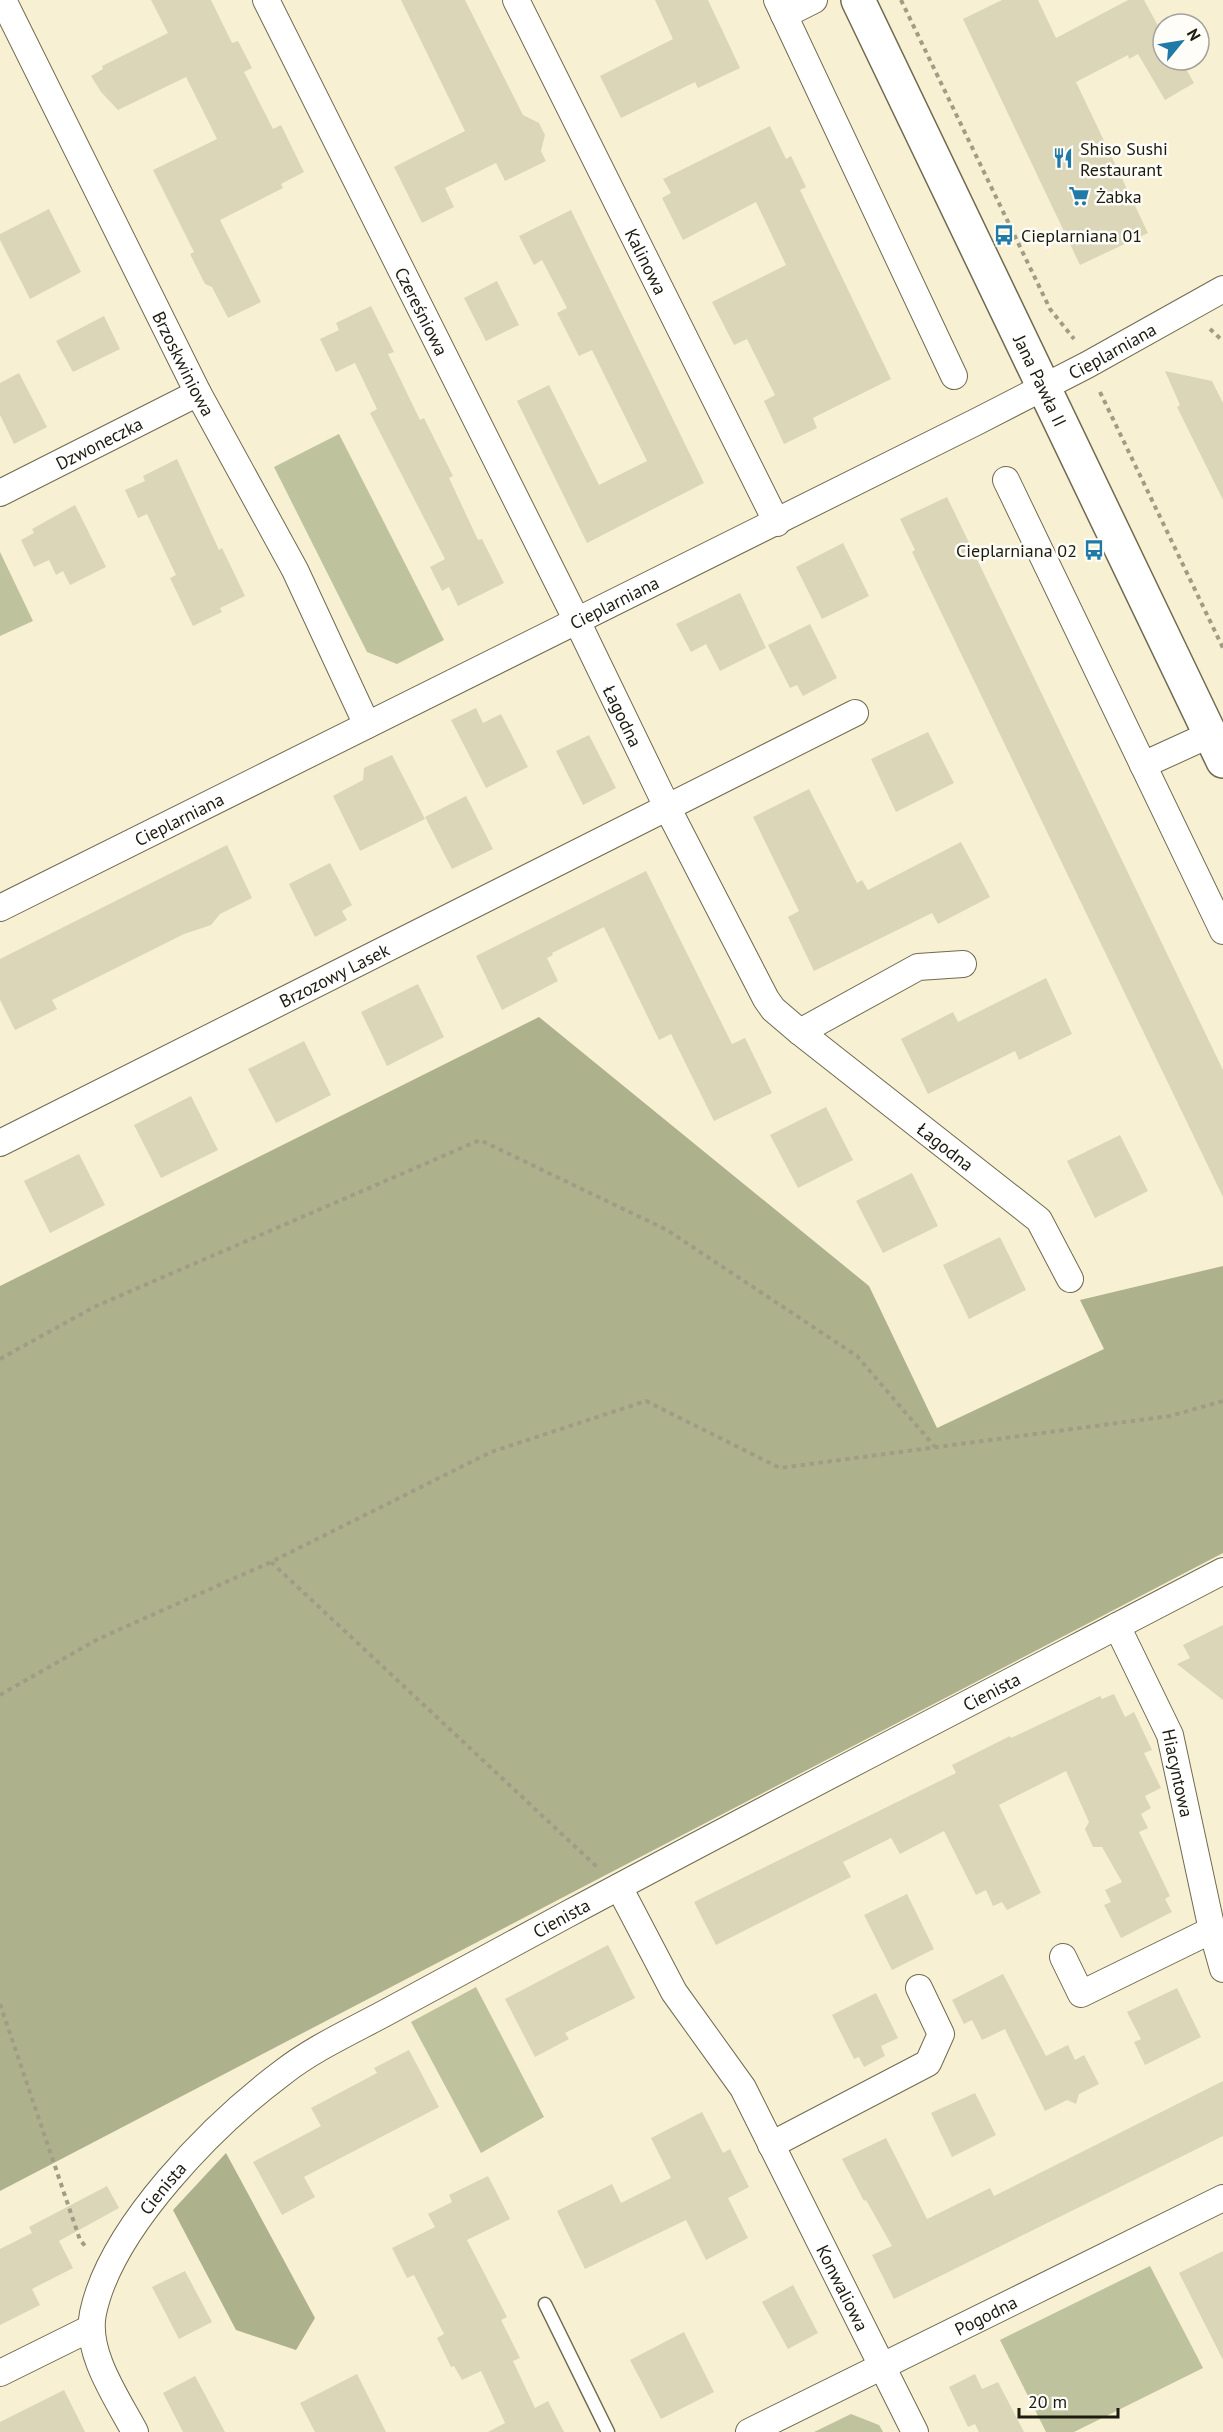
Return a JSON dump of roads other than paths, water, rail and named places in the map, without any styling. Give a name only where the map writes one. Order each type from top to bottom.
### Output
[{"type":"street","name":"Brzoskwiniowa","points":[[3,0],[198,393],[295,570],[367,725]]},
{"type":"street","name":"Czereśniowa","points":[[266,0],[577,621]]},
{"type":"street","name":"Kalinowa","points":[[516,0],[777,523]]},
{"type":"street","points":[[814,0],[781,8],[954,376]]},
{"type":"street","name":"Jana Pawła II","points":[[858,0],[1217,747]]},
{"type":"street","name":"Cieplarniana","points":[[0,908],[777,523],[1087,365],[1223,289]]},
{"type":"street","name":"Dzwoneczka","points":[[0,493],[198,393]]},
{"type":"street","points":[[1006,480],[1223,931]]},
{"type":"street","name":"Łagodna","points":[[577,621],[668,809],[773,1009],[1039,1220],[1070,1279]]},
{"type":"street","points":[[668,809],[855,713]]},
{"type":"street","points":[[1143,765],[1217,747]]},
{"type":"street","name":"Brzozowy Lasek","points":[[0,1143],[668,809]]},
{"type":"street","points":[[800,1032],[918,967],[963,964]]},
{"type":"street","name":"Cienista","points":[[91,2328],[94,2310],[109,2271],[145,2212],[177,2171],[212,2134],[263,2087],[309,2054],[619,1887],[1223,1571]]},
{"type":"street","name":"Hiacyntowa","points":[[1117,1626],[1170,1735],[1212,1930],[1223,1969]]},
{"type":"street","name":"Konwaliowa","points":[[619,1887],[674,1992],[731,2068],[915,2432]]},
{"type":"street","points":[[1063,1957],[1081,1994],[1212,1930]]},
{"type":"street","points":[[771,2145],[928,2063],[941,2034],[919,1988]]},
{"type":"street","name":"Pogodna","points":[[749,2432],[1223,2198]]},
{"type":"street","points":[[0,2373],[91,2328],[105,2374],[135,2432]]},
{"type":"lane","points":[[545,2304],[608,2432]]},
{"type":"place","name":"Shiso Sushi Restaurant","points":[[1063,158]]},
{"type":"place","name":"Żabka","points":[[1079,196]]},
{"type":"place","name":"Cieplarniana 01","points":[[1004,235]]},
{"type":"place","name":"Cieplarniana 02","points":[[1094,550]]}]
